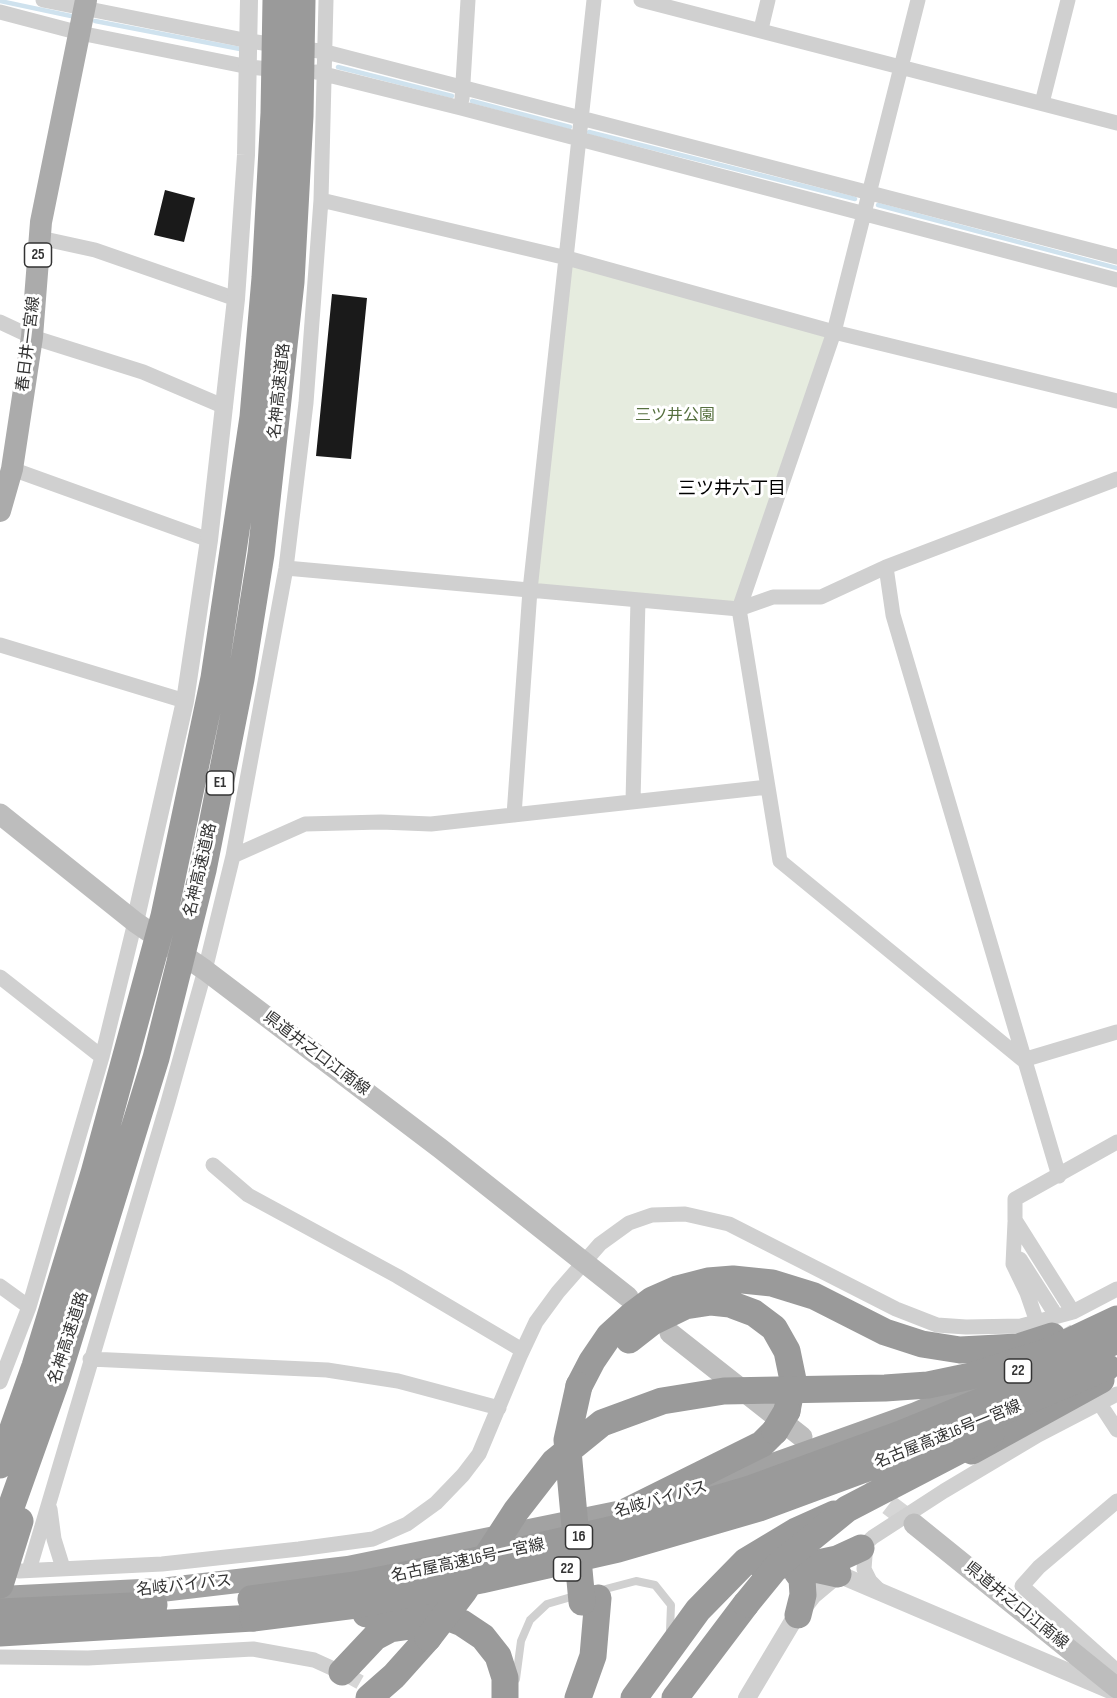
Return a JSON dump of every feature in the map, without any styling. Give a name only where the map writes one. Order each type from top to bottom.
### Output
[{"type":"highway","name":"名神高速道路","points":[[0,1465],[35,1366],[94,1173],[164,916],[214,678],[253,417],[265,278],[273,125],[276,0]]},
{"type":"highway","name":"名神高速道路","points":[[0,1538],[56,1381],[156,1058],[203,870],[241,679],[264,531],[291,282],[300,116],[302,0]]},
{"type":"highway","points":[[578,1698],[593,1656],[585,1471],[587,1391],[592,1360],[609,1336],[632,1314],[660,1296],[708,1281],[733,1279],[772,1283],[814,1296],[885,1332],[922,1344],[960,1350],[1018,1347],[1117,1318]]},
{"type":"highway","points":[[587,1391],[635,1335],[652,1322],[685,1306],[711,1302],[742,1308],[765,1319],[774,1328],[791,1364],[793,1380],[781,1421],[762,1444],[627,1511]]},
{"type":"highway","points":[[369,1698],[394,1676],[428,1638],[464,1591],[516,1511],[554,1462],[602,1423],[662,1401],[724,1390],[885,1388],[928,1385],[1012,1365],[1049,1351],[1117,1318]]},
{"type":"highway","name":"名岐バイパス","points":[[0,1598],[161,1590],[348,1568],[627,1511],[745,1475],[916,1414],[1047,1358],[1117,1318]]},
{"type":"highway","name":"名古屋高速16号一宮線","points":[[0,1612],[251,1599],[354,1585],[614,1529],[750,1490],[887,1439],[1021,1385],[1117,1340]]},
{"type":"highway","points":[[0,1585],[55,1408],[56,1381]]},
{"type":"highway","points":[[634,1698],[661,1659],[720,1586],[746,1561],[788,1535],[921,1477],[1112,1387]]},
{"type":"highway","points":[[675,1698],[777,1566],[847,1509],[967,1447],[1112,1387]]},
{"type":"highway","name":"名古屋高速16号一宮線","points":[[0,1633],[253,1618],[356,1605],[618,1549],[759,1508],[878,1464],[1112,1387]]},
{"type":"highway","name":"22","points":[[0,1643],[42,1643],[250,1625],[346,1612],[495,1587],[699,1535],[811,1497],[1112,1387]]},
{"type":"highway","points":[[796,1566],[837,1559],[864,1545]]},
{"type":"highway","points":[[720,1586],[760,1566],[776,1564],[838,1574]]},
{"type":"highway","points":[[796,1566],[802,1579],[803,1595],[798,1615]]},
{"type":"highway","points":[[558,1698],[568,1677],[590,1600]]},
{"type":"highway","points":[[250,1625],[330,1620],[389,1610],[444,1616],[462,1623],[483,1637],[498,1656],[505,1678],[505,1698]]},
{"type":"highway","points":[[345,1673],[363,1647],[390,1629],[444,1622],[462,1623]]},
{"type":"main road","name":"春日井一宮線","points":[[0,511],[12,469],[32,337],[40,238],[85,5]]},
{"type":"main road","name":"県道井之口江南線","points":[[0,814],[135,922],[205,970],[584,1260],[628,1297]]},
{"type":"main road","points":[[670,1332],[802,1437]]},
{"type":"main road","name":"県道井之口江南線","points":[[914,1524],[1117,1690]]},
{"type":"street","points":[[44,0],[85,5],[249,41],[326,52],[1117,257]]},
{"type":"street","points":[[0,1382],[29,1307],[102,1057],[185,701],[209,540],[236,299],[249,67],[249,0]]},
{"type":"street","points":[[29,1570],[205,970],[233,856],[286,568],[306,403],[321,200],[326,0]]},
{"type":"street","points":[[461,108],[468,0]]},
{"type":"street","points":[[514,815],[530,590],[594,0]]},
{"type":"street","points":[[641,0],[761,29],[1117,123]]},
{"type":"street","points":[[761,29],[768,0]]},
{"type":"street","points":[[918,0],[834,332],[739,609],[780,861],[1023,1060]]},
{"type":"street","points":[[1042,103],[1068,0]]},
{"type":"street","points":[[0,12],[80,33],[249,67],[325,73],[1117,280]]},
{"type":"street","points":[[321,200],[567,258],[834,332],[1117,401]]},
{"type":"street","points":[[40,238],[96,250],[236,299]]},
{"type":"street","points":[[0,322],[32,337],[143,372],[225,407]]},
{"type":"street","points":[[12,469],[209,540]]},
{"type":"street","points":[[286,568],[739,609],[773,597],[821,597],[886,567],[1117,479]]},
{"type":"street","points":[[886,567],[892,615],[1059,1176]]},
{"type":"street","points":[[633,801],[638,600]]},
{"type":"street","points":[[0,645],[185,701]]},
{"type":"street","points":[[233,856],[305,824],[381,822],[431,824],[768,786]]},
{"type":"street","points":[[0,977],[102,1057]]},
{"type":"street","points":[[1023,1060],[1117,1032]]},
{"type":"street","points":[[1037,1322],[1028,1293],[1013,1264],[1015,1199],[1117,1142]]},
{"type":"street","points":[[213,1165],[248,1195],[397,1276],[522,1350]]},
{"type":"street","points":[[0,1571],[162,1564],[373,1539],[407,1524],[436,1503],[463,1475],[479,1454],[536,1322],[584,1260],[600,1244],[629,1223],[652,1215],[685,1214],[729,1224],[896,1309],[937,1324],[1010,1326],[1037,1322],[1073,1312],[1117,1289]]},
{"type":"street","points":[[1015,1220],[1073,1312]]},
{"type":"street","points":[[1015,1244],[1020,1258],[1052,1310]]},
{"type":"street","points":[[0,1286],[29,1307]]},
{"type":"street","points":[[90,1359],[327,1370],[398,1381],[499,1408]]},
{"type":"street","points":[[747,1698],[813,1594],[838,1574],[864,1545],[981,1468],[1038,1435],[1112,1387],[1117,1430]]},
{"type":"street","points":[[1117,1501],[1038,1567],[1022,1586],[1117,1671]]},
{"type":"street","points":[[50,1503],[54,1539],[63,1568]]},
{"type":"street","points":[[864,1545],[864,1569],[870,1581],[884,1594]]},
{"type":"street","points":[[838,1574],[1117,1690]]},
{"type":"street","points":[[0,1657],[88,1658],[254,1649],[314,1660],[345,1673]]},
{"type":"lane","points":[[511,1698],[525,1629],[537,1611],[557,1600],[636,1581],[655,1585],[666,1595],[673,1611],[661,1659]]},
{"type":"green space","name":"三ツ井公園","points":[[567,258],[834,332],[739,609],[530,590]]},
{"type":"building","points":[[165,190],[195,198],[184,242],[154,235]]},
{"type":"building","points":[[332,294],[367,298],[351,459],[316,456]]},
{"type":"waterway","points":[[0,1],[71,16]]},
{"type":"waterway","points":[[95,21],[240,49]]},
{"type":"waterway","points":[[338,67],[452,96]]},
{"type":"waterway","points":[[472,101],[570,127]]},
{"type":"waterway","points":[[589,132],[855,199]]},
{"type":"waterway","points":[[878,205],[1117,268]]},
{"type":"tunnel","points":[[1052,1309],[1075,1347]]},
{"type":"tunnel","points":[[864,1486],[914,1524]]},
{"type":"tunnel","points":[[347,1675],[381,1694]]},
{"type":"district","name":"三ツ井六丁目","points":[[732,489]]}]
